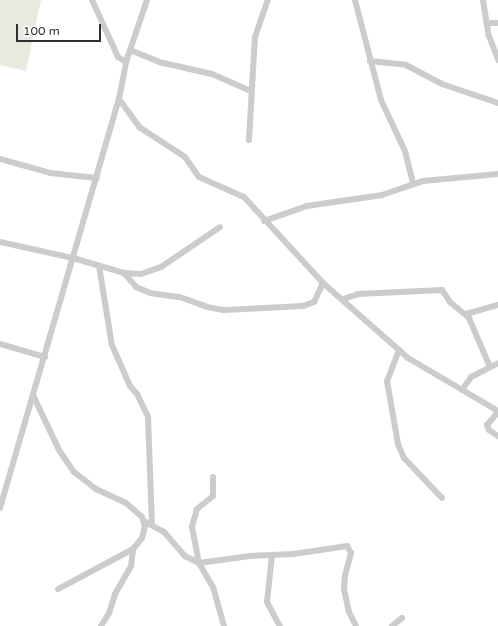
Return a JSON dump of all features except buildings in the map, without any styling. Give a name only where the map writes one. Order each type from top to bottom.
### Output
[{"type":"street","points":[[92,0],[120,59],[126,62]]},
{"type":"street","points":[[0,508],[97,178],[119,99],[126,62],[147,0]]},
{"type":"street","points":[[249,140],[251,91],[256,37],[268,0]]},
{"type":"street","points":[[355,0],[370,61],[382,100],[405,151],[413,184]]},
{"type":"street","points":[[483,0],[498,60]]},
{"type":"street","points":[[488,23],[498,23]]},
{"type":"street","points":[[130,50],[159,62],[212,74],[251,91]]},
{"type":"street","points":[[370,61],[406,65],[442,84],[498,103]]},
{"type":"street","points":[[119,99],[139,127],[184,157],[201,178],[244,197],[264,221],[323,283],[343,298],[398,350],[498,411],[487,425],[489,430],[498,436]]},
{"type":"street","points":[[0,159],[50,173],[97,178]]},
{"type":"street","points":[[264,221],[307,206],[382,195],[413,184],[498,174]]},
{"type":"street","points":[[0,242],[73,258],[124,273],[141,274],[154,271],[220,227]]},
{"type":"street","points":[[99,266],[112,345],[130,386],[137,394],[148,417],[152,525]]},
{"type":"street","points":[[124,273],[136,287],[150,293],[180,297],[207,307],[224,310],[303,306],[314,302],[323,283]]},
{"type":"street","points":[[343,298],[358,294],[440,289],[452,304],[466,314],[476,330],[490,367]]},
{"type":"street","points":[[466,314],[498,305]]},
{"type":"street","points":[[0,344],[44,356]]},
{"type":"street","points":[[398,350],[387,381],[398,444],[404,458],[442,498]]},
{"type":"street","points":[[462,390],[471,377],[498,364]]},
{"type":"street","points":[[33,395],[57,445],[74,472],[96,489],[126,503],[144,521],[164,532],[185,556],[198,562],[349,547],[351,553],[345,575],[344,589],[349,612],[356,626]]},
{"type":"street","points":[[213,476],[213,496],[197,508],[192,521],[198,562],[213,587],[224,626]]},
{"type":"street","points":[[58,589],[133,549],[144,534],[144,521]]},
{"type":"street","points":[[104,624],[115,594],[131,566],[133,549]]},
{"type":"street","points":[[272,555],[267,602],[280,626]]},
{"type":"street","points":[[392,626],[402,618]]},
{"type":"shaded area","points":[[0,0],[41,0],[26,71],[0,65]]}]
